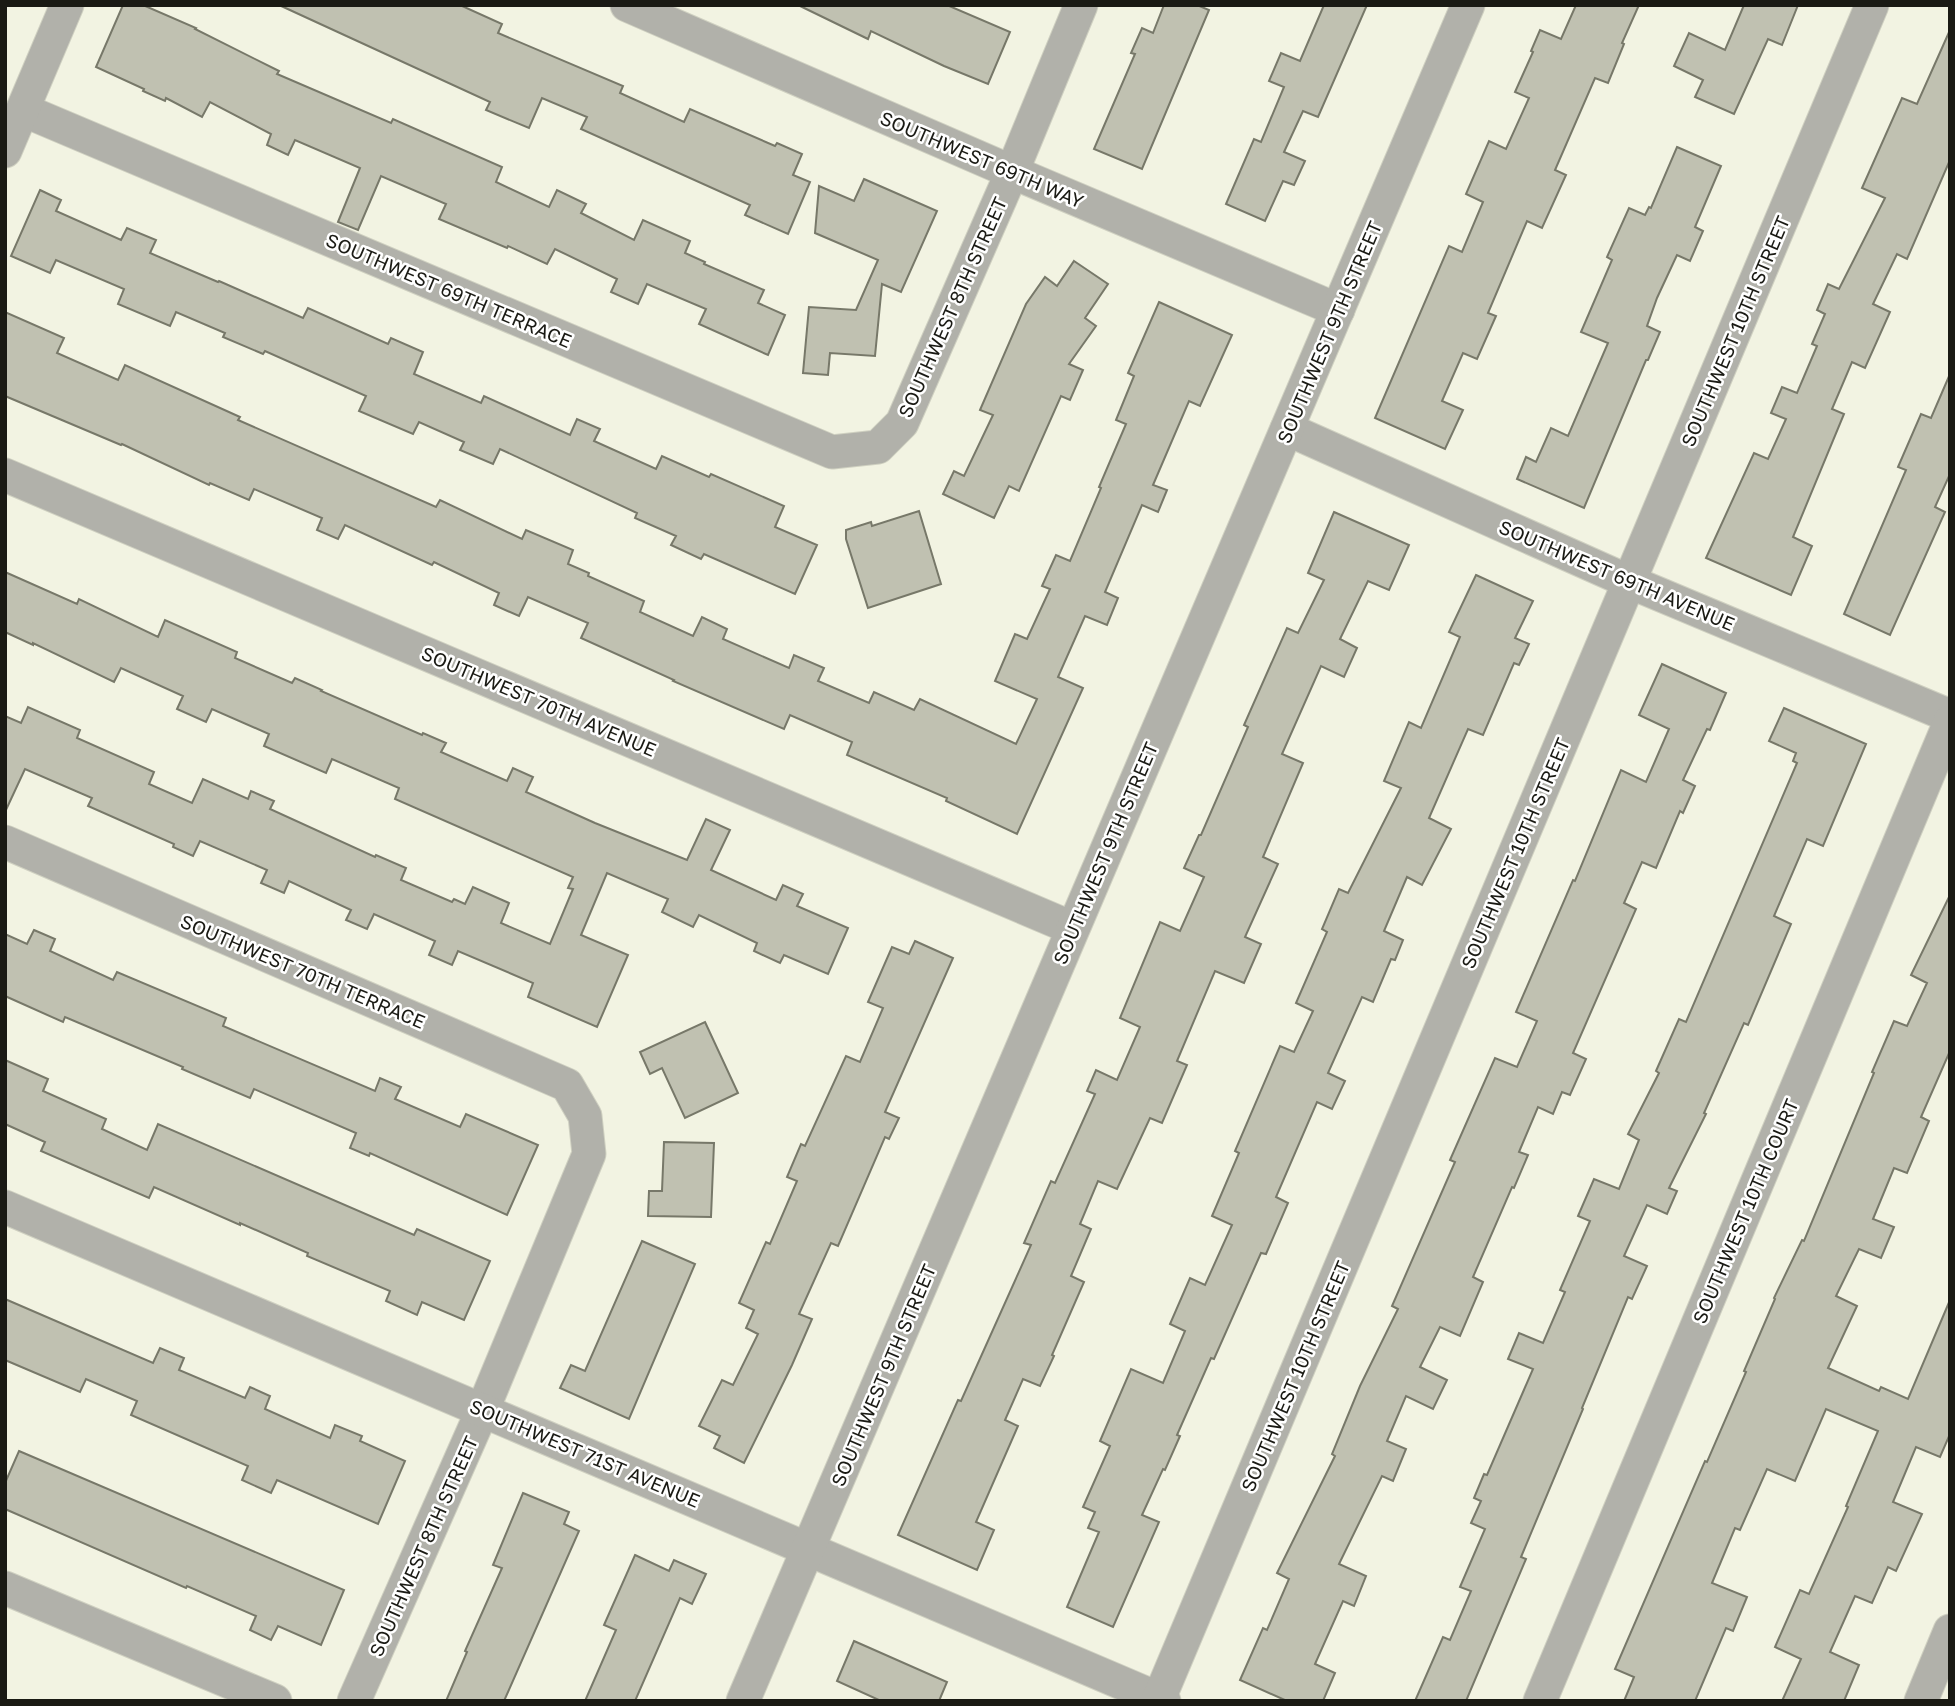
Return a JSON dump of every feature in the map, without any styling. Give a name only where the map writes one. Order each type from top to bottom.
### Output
[{"type":"street","points":[[5,151],[67,5]]},
{"type":"street","name":"SOUTHWEST 69TH WAY","points":[[627,5],[1338,310]]},
{"type":"street","name":"SOUTHWEST 8TH STREET","points":[[877,447],[902,423],[1012,172],[1081,5]]},
{"type":"street","name":"SOUTHWEST 9TH STREET","points":[[743,1701],[1468,5]]},
{"type":"street","name":"SOUTHWEST 10TH STREET","points":[[1160,1700],[1871,5]]},
{"type":"street","name":"SOUTHWEST 69TH TERRACE","points":[[23,110],[832,452],[877,447]]},
{"type":"street","name":"SOUTHWEST 69TH AVENUE","points":[[1287,429],[1630,582],[1950,716]]},
{"type":"street","name":"SOUTHWEST 70TH AVENUE","points":[[5,475],[1072,928]]},
{"type":"street","name":"SOUTHWEST 10TH COURT","points":[[1540,1701],[1950,722]]},
{"type":"street","name":"SOUTHWEST 70TH TERRACE","points":[[5,842],[567,1085],[585,1116]]},
{"type":"street","name":"SOUTHWEST 8TH STREET","points":[[354,1701],[483,1409],[589,1154],[585,1116]]},
{"type":"street","name":"SOUTHWEST 71ST AVENUE","points":[[5,1207],[1160,1700]]},
{"type":"street","points":[[5,1588],[275,1701]]},
{"type":"street","points":[[1921,1701],[1950,1630]]},
{"type":"building","points":[[123,5],[143,5],[196,28],[279,71],[277,74],[391,123],[393,119],[502,167],[496,182],[549,207],[557,190],[586,204],[581,213],[634,240],[643,220],[690,241],[685,253],[764,290],[758,303],[785,315],[768,355],[699,324],[706,309],[647,284],[638,304],[611,292],[617,279],[555,249],[547,264],[439,219],[446,204],[381,176],[358,230],[338,222],[360,168],[295,140],[288,155],[267,145],[271,134],[210,102],[202,117],[96,67]]},
{"type":"building","points":[[279,5],[460,5],[502,24],[498,33],[623,86],[620,93],[684,122],[690,109],[775,146],[777,143],[802,154],[793,175],[810,182],[788,234],[745,215],[750,205],[581,129],[587,117],[542,98],[529,128],[486,110],[490,102]]},
{"type":"building","points":[[798,5],[947,5],[1010,32],[988,84],[871,31],[868,39]]},
{"type":"building","points":[[1164,5],[1197,5],[1209,10],[1142,169],[1094,149],[1135,54],[1131,53],[1142,28],[1153,33]]},
{"type":"building","points":[[1324,5],[1367,5],[1318,117],[1303,111],[1284,152],[1305,161],[1294,185],[1283,181],[1265,221],[1226,204],[1254,139],[1261,142],[1284,87],[1269,81],[1281,53],[1300,61]]},
{"type":"building","points":[[1576,5],[1639,5],[1608,83],[1595,78],[1555,170],[1566,175],[1542,228],[1527,221],[1488,313],[1496,316],[1477,359],[1463,353],[1442,401],[1463,410],[1445,449],[1375,418],[1449,246],[1462,252],[1483,202],[1466,194],[1489,141],[1506,149],[1529,98],[1515,92],[1540,30],[1561,39]]},
{"type":"building","points":[[1744,5],[1798,5],[1782,45],[1768,39],[1734,114],[1695,97],[1703,80],[1674,66],[1689,33],[1725,50]]},
{"type":"building","points":[[1950,30],[1950,160],[1907,259],[1897,254],[1873,304],[1890,312],[1865,368],[1852,362],[1832,409],[1844,414],[1793,537],[1812,546],[1791,595],[1706,558],[1754,453],[1768,459],[1786,419],[1771,413],[1782,387],[1797,393],[1817,346],[1812,344],[1825,314],[1817,310],[1828,284],[1839,289],[1885,198],[1862,188],[1902,98],[1917,104]]},
{"type":"building","points":[[1677,147],[1721,166],[1695,227],[1703,231],[1690,261],[1677,255],[1657,298],[1647,326],[1660,332],[1584,508],[1517,479],[1526,457],[1536,462],[1551,428],[1568,436],[1608,343],[1581,332],[1612,260],[1607,257],[1629,208],[1645,215],[1649,207],[1651,208]]},
{"type":"building","points":[[864,179],[937,211],[901,292],[882,284],[875,356],[830,353],[828,375],[803,373],[809,307],[856,310],[878,260],[815,233],[819,186],[854,201]]},
{"type":"building","points":[[40,190],[61,200],[56,211],[121,240],[127,228],[156,240],[150,253],[303,318],[308,308],[388,344],[391,338],[423,352],[414,374],[481,403],[484,396],[570,435],[577,419],[600,429],[594,441],[656,469],[662,456],[784,506],[775,527],[817,545],[795,594],[704,554],[701,559],[671,545],[676,536],[635,518],[637,513],[500,449],[493,464],[460,450],[464,442],[419,422],[413,434],[359,411],[366,396],[265,351],[263,354],[223,337],[225,333],[176,312],[170,326],[118,304],[124,289],[56,260],[50,273],[11,256]]},
{"type":"building","points":[[1074,261],[1108,284],[1085,318],[1096,326],[1069,364],[1083,370],[1070,400],[1061,396],[1019,491],[1009,486],[994,518],[943,494],[954,471],[964,476],[993,415],[980,410],[1026,304],[1045,277],[1057,286]]},
{"type":"building","points":[[1159,302],[1232,335],[1200,406],[1189,401],[1153,485],[1167,490],[1158,512],[1142,505],[1105,592],[1118,598],[1107,625],[1085,616],[1058,677],[1083,688],[1017,834],[946,801],[947,798],[847,755],[852,742],[790,715],[784,729],[581,638],[588,623],[528,597],[519,616],[494,605],[499,593],[434,562],[432,565],[345,525],[338,539],[317,530],[322,518],[254,489],[249,500],[210,483],[209,485],[122,444],[5,396],[5,312],[64,338],[57,353],[118,380],[125,365],[240,417],[238,420],[436,507],[440,500],[522,539],[526,530],[573,550],[568,564],[644,601],[640,612],[693,636],[702,617],[727,629],[723,639],[789,668],[794,655],[824,668],[818,681],[869,703],[874,692],[914,710],[920,699],[1016,744],[1037,699],[995,681],[1015,634],[1027,639],[1050,589],[1042,586],[1056,555],[1070,561],[1126,424],[1116,420],[1134,376],[1128,373]]},
{"type":"building","points":[[1950,374],[1950,474],[1935,507],[1945,512],[1890,635],[1844,614],[1906,470],[1898,467],[1921,414],[1931,418]]},
{"type":"building","points":[[919,511],[941,584],[868,608],[846,539],[846,530],[871,522],[872,526]]},
{"type":"building","points":[[1334,512],[1409,545],[1389,590],[1368,581],[1340,639],[1357,648],[1344,677],[1321,666],[1282,754],[1303,763],[1263,857],[1278,864],[1245,937],[1261,944],[1244,983],[1215,971],[1177,1061],[1187,1065],[1162,1123],[1150,1118],[1117,1189],[1098,1181],[1080,1224],[1091,1229],[1071,1276],[1084,1282],[1040,1386],[1023,1379],[1005,1420],[1018,1426],[976,1522],[994,1530],[977,1570],[898,1535],[1031,1245],[1024,1243],[1051,1181],[1055,1183],[1095,1094],[1087,1091],[1096,1070],[1117,1080],[1140,1027],[1120,1018],[1160,922],[1180,931],[1204,877],[1184,868],[1248,727],[1244,725],[1287,628],[1298,633],[1324,580],[1308,573]]},
{"type":"building","points":[[5,572],[77,604],[79,599],[158,637],[165,620],[237,652],[235,658],[292,683],[295,678],[422,735],[423,733],[446,743],[441,752],[507,781],[513,768],[533,777],[526,792],[687,860],[706,819],[730,830],[711,870],[776,900],[783,885],[803,894],[797,906],[848,928],[828,974],[784,955],[780,963],[754,951],[757,943],[699,915],[693,927],[662,912],[668,899],[607,873],[581,935],[628,955],[597,1027],[528,997],[533,983],[458,951],[452,965],[429,955],[435,941],[374,914],[367,929],[346,920],[351,910],[289,881],[284,893],[261,883],[267,870],[200,841],[193,856],[173,847],[174,844],[88,806],[92,798],[25,769],[5,812],[5,716],[21,723],[28,707],[80,730],[77,738],[154,772],[149,784],[192,803],[203,779],[248,799],[251,791],[274,801],[270,809],[375,857],[376,855],[406,868],[401,880],[452,902],[454,899],[465,904],[473,887],[509,903],[501,923],[550,944],[573,889],[568,888],[573,877],[395,799],[399,788],[332,759],[326,773],[264,746],[269,734],[212,709],[206,722],[177,709],[183,696],[121,668],[114,682],[5,632]]},
{"type":"building","points":[[1476,575],[1533,601],[1515,638],[1529,644],[1519,665],[1514,663],[1483,735],[1468,729],[1429,818],[1451,829],[1422,885],[1407,877],[1384,931],[1403,940],[1395,960],[1391,959],[1373,1002],[1362,997],[1328,1073],[1345,1081],[1332,1109],[1317,1102],[1276,1197],[1288,1203],[1266,1254],[1261,1253],[1214,1359],[1211,1358],[1177,1435],[1180,1436],[1142,1515],[1159,1522],[1113,1627],[1067,1607],[1099,1532],[1088,1528],[1095,1512],[1083,1507],[1110,1446],[1100,1441],[1131,1369],[1163,1383],[1185,1331],[1170,1324],[1190,1278],[1205,1285],[1232,1225],[1212,1216],[1239,1153],[1235,1151],[1280,1046],[1294,1052],[1313,1011],[1296,1003],[1327,932],[1322,929],[1339,889],[1348,893],[1401,788],[1384,781],[1409,722],[1421,728],[1460,637],[1449,632]]},
{"type":"building","points":[[1662,664],[1726,693],[1683,780],[1695,786],[1683,813],[1680,811],[1656,868],[1642,862],[1624,903],[1636,909],[1573,1053],[1586,1059],[1570,1095],[1562,1092],[1553,1114],[1538,1107],[1519,1152],[1528,1155],[1473,1277],[1483,1282],[1460,1336],[1440,1327],[1420,1367],[1447,1380],[1433,1409],[1406,1396],[1387,1441],[1406,1449],[1393,1481],[1382,1476],[1339,1564],[1366,1576],[1354,1606],[1343,1601],[1315,1664],[1335,1673],[1323,1701],[1287,1701],[1240,1680],[1263,1628],[1267,1630],[1289,1579],[1277,1573],[1335,1456],[1332,1454],[1360,1386],[1398,1309],[1392,1306],[1455,1162],[1450,1160],[1495,1058],[1517,1067],[1537,1021],[1516,1012],[1621,770],[1646,782],[1669,729],[1639,715]]},
{"type":"building","points":[[1784,708],[1866,744],[1823,846],[1807,839],[1774,916],[1791,924],[1748,1025],[1744,1023],[1704,1113],[1706,1114],[1669,1188],[1677,1191],[1667,1214],[1647,1205],[1624,1256],[1647,1266],[1632,1299],[1628,1297],[1521,1557],[1526,1559],[1466,1701],[1415,1701],[1443,1637],[1450,1640],[1471,1591],[1460,1587],[1485,1529],[1471,1523],[1481,1501],[1474,1498],[1484,1474],[1487,1475],[1533,1369],[1508,1359],[1519,1333],[1543,1343],[1565,1292],[1560,1290],[1590,1221],[1578,1216],[1594,1179],[1619,1189],[1639,1140],[1628,1134],[1659,1073],[1656,1071],[1679,1019],[1686,1022],[1797,763],[1793,761],[1796,753],[1769,741]]},
{"type":"building","points":[[1950,895],[1950,1051],[1921,1117],[1929,1121],[1907,1173],[1894,1168],[1873,1219],[1894,1227],[1881,1258],[1859,1249],[1836,1296],[1857,1306],[1828,1368],[1879,1391],[1881,1387],[1908,1399],[1950,1300],[1950,1434],[1940,1457],[1916,1447],[1893,1502],[1922,1514],[1896,1571],[1888,1567],[1872,1603],[1855,1596],[1830,1652],[1859,1665],[1844,1701],[1782,1701],[1801,1659],[1775,1647],[1800,1590],[1809,1594],[1878,1431],[1826,1409],[1795,1481],[1767,1469],[1740,1530],[1735,1528],[1712,1583],[1747,1597],[1733,1631],[1726,1628],[1695,1701],[1624,1701],[1634,1677],[1615,1669],[1746,1372],[1744,1371],[1774,1298],[1802,1240],[1804,1241],[1894,1021],[1907,1026],[1927,983],[1911,975]]},
{"type":"building","points":[[34,930],[55,939],[50,951],[113,980],[117,972],[226,1018],[223,1026],[375,1091],[380,1078],[401,1087],[395,1099],[460,1127],[466,1114],[538,1145],[507,1215],[370,1153],[369,1156],[350,1148],[356,1133],[254,1089],[250,1098],[65,1017],[63,1022],[5,996],[5,934],[27,944]]},
{"type":"building","points":[[915,941],[953,958],[885,1112],[899,1118],[889,1139],[885,1137],[838,1246],[831,1243],[799,1314],[812,1319],[744,1463],[714,1448],[720,1436],[699,1426],[722,1380],[733,1385],[758,1334],[746,1328],[754,1310],[739,1303],[766,1242],[770,1244],[797,1181],[787,1177],[801,1144],[805,1146],[846,1056],[860,1062],[883,1008],[868,1002],[892,947],[909,954]]},
{"type":"building","points":[[705,1022],[738,1093],[685,1118],[662,1068],[650,1074],[640,1052]]},
{"type":"building","points":[[5,1060],[48,1079],[43,1091],[106,1119],[102,1129],[147,1150],[158,1124],[414,1235],[417,1229],[490,1261],[464,1320],[422,1302],[417,1315],[386,1301],[390,1291],[307,1256],[308,1253],[240,1223],[154,1187],[149,1198],[41,1151],[45,1142],[5,1124]]},
{"type":"building","points":[[664,1142],[714,1143],[711,1217],[648,1216],[649,1191],[662,1191]]},
{"type":"building","points":[[642,1241],[695,1264],[629,1419],[560,1388],[571,1365],[585,1371]]},
{"type":"building","points":[[5,1299],[153,1363],[160,1348],[184,1358],[179,1370],[245,1398],[250,1387],[270,1396],[265,1409],[330,1438],[335,1425],[362,1436],[360,1441],[405,1461],[378,1524],[277,1480],[271,1493],[242,1480],[248,1466],[131,1415],[137,1401],[86,1379],[80,1392],[5,1360]]},
{"type":"building","points":[[19,1451],[344,1590],[321,1645],[278,1626],[271,1640],[250,1630],[256,1616],[5,1509],[5,1483]]},
{"type":"building","points":[[523,1493],[569,1512],[564,1524],[579,1531],[504,1701],[446,1701],[502,1568],[493,1565]]},
{"type":"building","points":[[635,1555],[669,1571],[674,1560],[706,1574],[692,1604],[680,1598],[635,1701],[585,1701],[616,1630],[604,1625]]},
{"type":"building","points":[[854,1641],[947,1682],[939,1701],[881,1701],[837,1681]]}]
